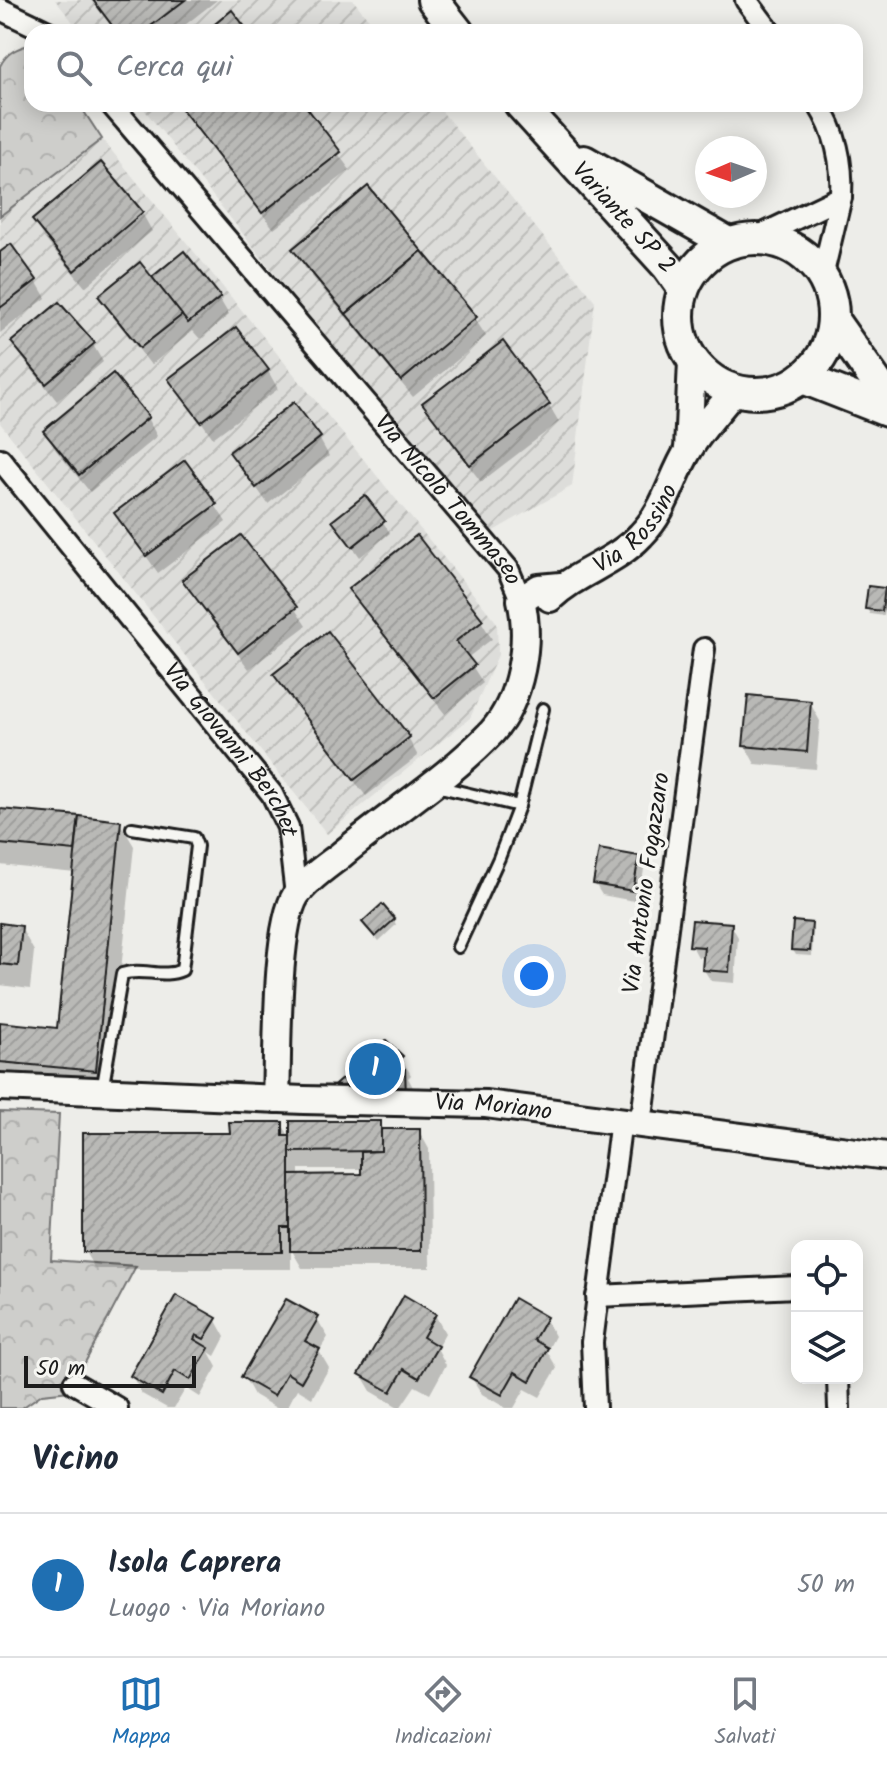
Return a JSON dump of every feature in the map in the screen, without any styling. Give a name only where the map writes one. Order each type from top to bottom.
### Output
[{"type":"main road","points":[[433,0],[452,24]]},
{"type":"main road","name":"Variante SP 2","points":[[528,112],[668,267],[683,288]]},
{"type":"main road","name":"Variante SP 2","points":[[562,148],[741,241],[786,245],[800,252],[822,277],[831,297],[833,320],[887,397]]},
{"type":"main road","name":"Variante SP 2","points":[[692,361],[683,344],[679,326],[683,288],[701,261],[741,241]]},
{"type":"main road","points":[[692,361],[718,384],[734,391],[770,393],[803,378],[818,362],[829,342],[833,320]]},
{"type":"main road","points":[[803,378],[887,411]]},
{"type":"street","points":[[746,0],[764,24]]},
{"type":"street","points":[[0,9],[31,24]]},
{"type":"street","name":"Via Nicolò Tommaseo","points":[[118,112],[508,569],[522,604],[523,657],[511,700],[493,731],[432,785],[353,845],[296,895]]},
{"type":"street","points":[[822,277],[841,197],[842,167],[837,144],[823,112]]},
{"type":"street","points":[[741,241],[841,197]]},
{"type":"street","name":"Via Rossino","points":[[688,450],[692,361]]},
{"type":"street","name":"Via Rossino","points":[[522,604],[546,602],[561,586],[613,559],[640,538],[664,505],[688,450],[734,391]]},
{"type":"street","name":"Via Giovanni Berchet","points":[[0,459],[272,794],[288,827],[296,895]]},
{"type":"street","name":"Via Antonio Fogazzaro","points":[[595,1408],[592,1342],[597,1296],[629,1122],[643,1109],[704,649]]},
{"type":"street","points":[[282,1099],[296,895]]},
{"type":"street","name":"Via Moriano","points":[[0,1087],[486,1104],[887,1156]]},
{"type":"street","points":[[597,1296],[791,1287]]},
{"type":"street","points":[[74,1383],[117,1408]]},
{"type":"street","points":[[838,1384],[839,1408]]},
{"type":"lane","points":[[458,947],[519,806],[543,709]]},
{"type":"lane","points":[[432,785],[519,806]]},
{"type":"lane","points":[[102,1091],[122,974],[134,969],[173,975],[182,970],[197,846],[194,838],[132,828]]},
{"type":"shaded area","points":[[55,0],[353,0],[372,24],[74,24]]},
{"type":"shaded area","points":[[146,112],[442,112],[595,301],[572,486],[483,537]]},
{"type":"shaded area","points":[[102,139],[497,623],[498,655],[470,718],[327,834],[0,423],[0,216]]},
{"type":"green space","points":[[22,47],[24,112],[84,112],[102,139],[0,216],[0,66],[6,57]]},
{"type":"green space","points":[[0,1112],[59,1114],[51,1260],[136,1266],[70,1391],[42,1394],[22,1408],[0,1408]]},
{"type":"building","points":[[93,0],[185,0],[154,24],[111,24]]},
{"type":"building","points":[[232,10],[243,24],[215,24]]},
{"type":"building","points":[[184,112],[310,112],[341,152],[262,213]]},
{"type":"building","points":[[101,162],[143,212],[74,271],[32,220]]},
{"type":"building","points":[[368,186],[422,251],[346,314],[292,249]]},
{"type":"building","points":[[11,244],[37,280],[0,308],[0,252]]},
{"type":"building","points":[[184,251],[221,297],[188,323],[152,277]]},
{"type":"building","points":[[422,251],[477,317],[401,381],[346,314]]},
{"type":"building","points":[[140,262],[182,315],[140,348],[98,296]]},
{"type":"building","points":[[59,302],[95,343],[46,384],[11,342]]},
{"type":"building","points":[[236,327],[269,370],[201,422],[168,379]]},
{"type":"building","points":[[503,341],[550,404],[470,465],[422,403]]},
{"type":"building","points":[[113,373],[149,417],[79,475],[43,431]]},
{"type":"building","points":[[294,402],[321,437],[256,488],[229,452]]},
{"type":"building","points":[[185,460],[217,504],[146,556],[114,513]]},
{"type":"building","points":[[365,495],[385,521],[352,547],[332,521]]},
{"type":"building","points":[[241,535],[297,607],[238,653],[182,580]]},
{"type":"building","points":[[417,535],[483,620],[456,641],[475,665],[434,698],[348,589]]},
{"type":"building","points":[[868,586],[885,588],[882,611],[865,609]]},
{"type":"building","points":[[328,631],[410,737],[354,780],[273,674]]},
{"type":"building","points":[[748,695],[811,701],[807,752],[743,746]]},
{"type":"building","points":[[0,809],[79,816],[75,851],[0,844]]},
{"type":"building","points":[[79,816],[121,821],[96,1071],[0,1062],[0,1022],[57,1028]]},
{"type":"building","points":[[599,849],[639,856],[633,891],[593,884]]},
{"type":"building","points":[[382,904],[395,919],[375,937],[362,922]]},
{"type":"building","points":[[692,920],[732,923],[729,972],[702,970],[704,947],[689,946]]},
{"type":"building","points":[[793,921],[812,923],[810,951],[791,950]]},
{"type":"building","points":[[0,923],[22,926],[18,966],[0,964]]},
{"type":"building","points":[[386,1040],[403,1056],[390,1069],[405,1069],[406,1097],[327,1092]]},
{"type":"building","points":[[290,1121],[381,1121],[381,1151],[290,1152]]},
{"type":"building","points":[[229,1122],[283,1122],[283,1136],[290,1136],[290,1228],[282,1228],[282,1252],[83,1252],[83,1133],[230,1133]]},
{"type":"building","points":[[381,1129],[420,1129],[421,1251],[290,1251],[290,1175],[361,1174],[361,1152],[381,1151]]},
{"type":"building","points":[[176,1295],[217,1318],[204,1339],[196,1335],[194,1339],[209,1348],[190,1380],[175,1371],[162,1395],[130,1376]]},
{"type":"building","points":[[404,1295],[436,1314],[423,1337],[438,1346],[419,1378],[404,1369],[391,1392],[359,1374]]},
{"type":"building","points":[[514,1298],[547,1317],[534,1340],[548,1348],[530,1381],[515,1372],[502,1395],[469,1377]]},
{"type":"building","points":[[286,1299],[319,1317],[305,1341],[320,1349],[301,1382],[287,1373],[274,1396],[241,1377]]},
{"type":"place","name":"Isola Caprera","points":[[375,1069]]}]
